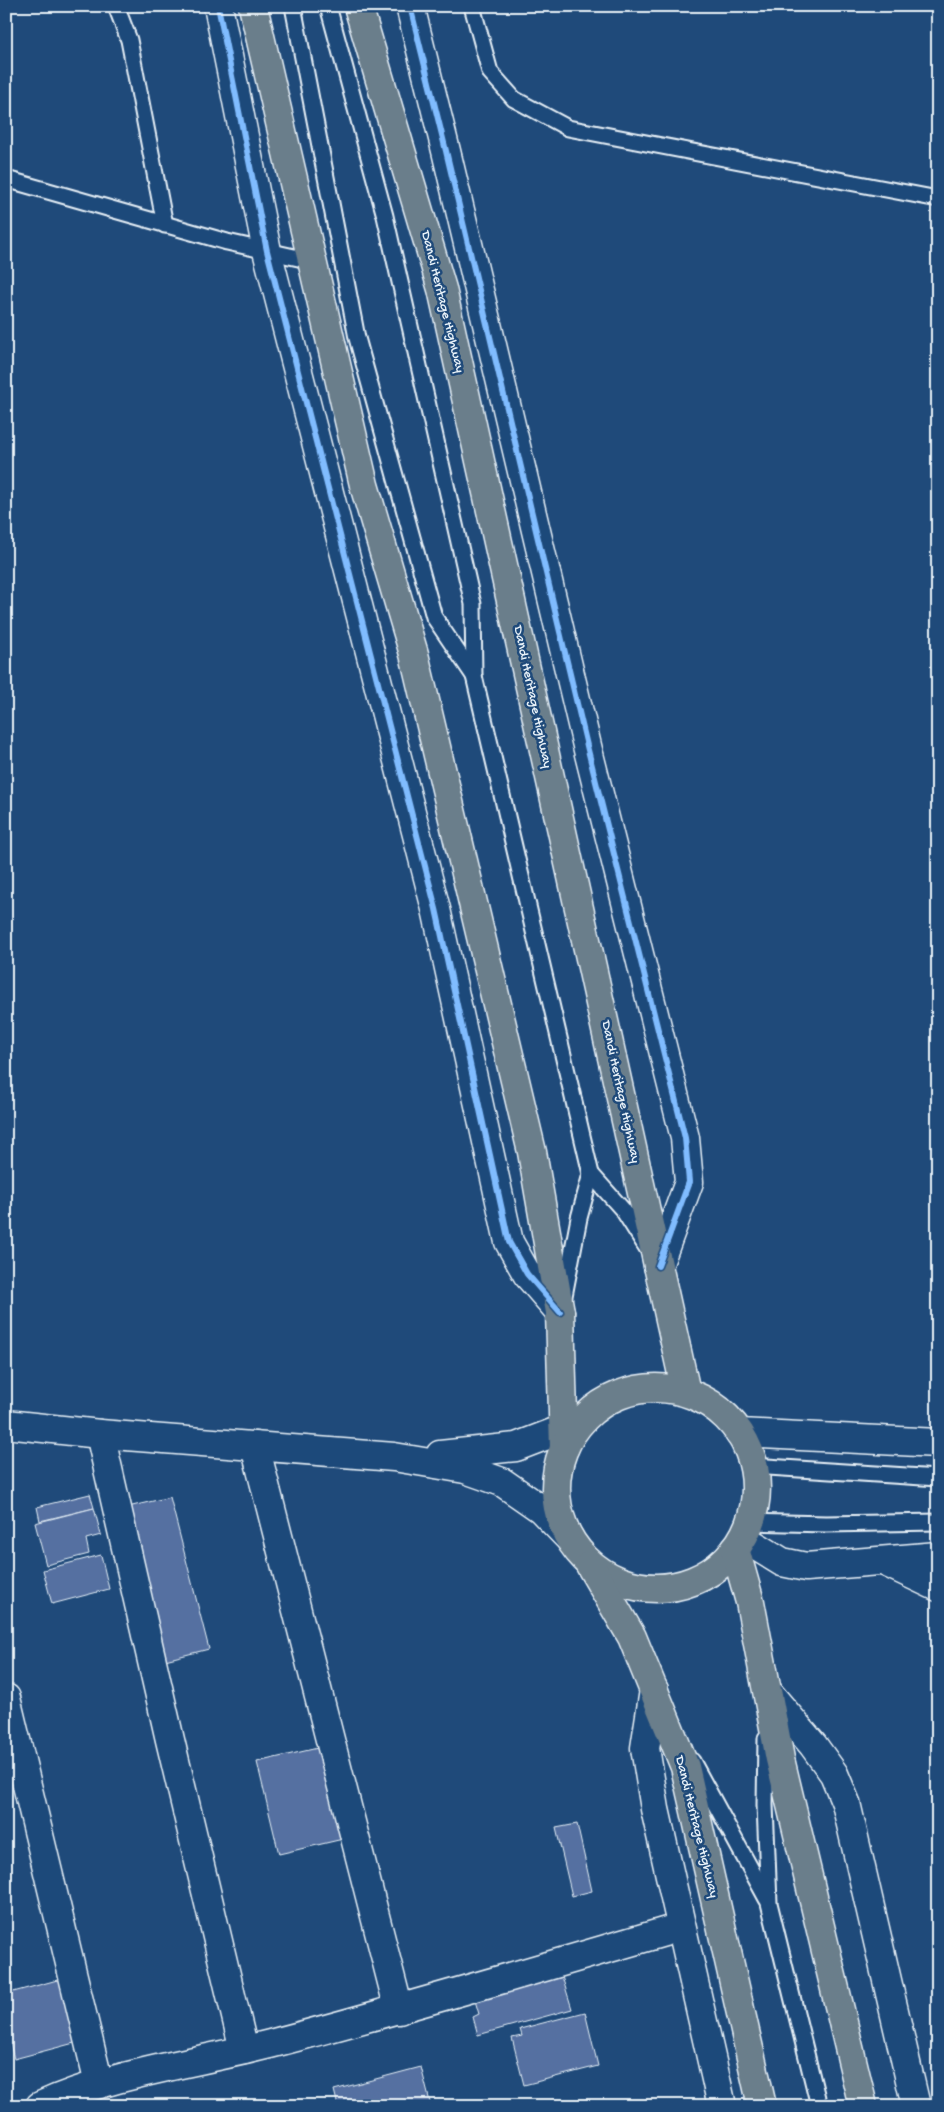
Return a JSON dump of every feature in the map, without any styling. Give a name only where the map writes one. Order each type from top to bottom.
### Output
[{"type":"highway","points":[[253,6],[364,485],[416,663],[532,1152],[560,1312],[564,1438],[556,1478],[557,1509],[569,1538],[589,1563],[612,1578],[638,1586],[664,1587],[691,1581],[715,1568],[743,1536]]},
{"type":"highway","name":"Dandi Heritage Highway","points":[[358,6],[442,289],[686,1392]]},
{"type":"highway","points":[[564,1438],[601,1404],[628,1392],[657,1388],[686,1392],[707,1402],[725,1416],[739,1433],[748,1449],[754,1466],[756,1494],[743,1536],[750,1602],[780,1759],[863,2106]]},
{"type":"highway","name":"Dandi Heritage Highway","points":[[589,1563],[632,1637],[685,1768],[762,2106]]},
{"type":"street","points":[[218,6],[267,251],[436,909],[510,1242],[527,1274],[560,1312]]},
{"type":"street","points":[[410,6],[586,741],[685,1138],[689,1182],[658,1266]]},
{"type":"street","points":[[6,1424],[100,1434],[394,1457],[465,1469],[502,1482],[541,1509],[569,1538]]},
{"type":"street","points":[[739,1433],[932,1440]]},
{"type":"street","points":[[100,1434],[244,2050]]},
{"type":"street","points":[[394,1457],[463,1454],[564,1438]]},
{"type":"street","points":[[255,1446],[399,2010]]},
{"type":"street","points":[[743,1536],[782,1562],[806,1568],[938,1556]]},
{"type":"street","points":[[882,1561],[938,1587]]},
{"type":"street","points":[[654,1690],[645,1748],[655,1809],[722,2106]]},
{"type":"street","points":[[768,1692],[813,1745],[834,1774],[846,1803],[916,2106]]},
{"type":"street","points":[[6,1698],[99,2084]]},
{"type":"street","points":[[40,2106],[99,2084],[244,2050],[399,2010],[681,1927]]},
{"type":"lane","points":[[116,6],[129,40],[165,225]]},
{"type":"lane","points":[[293,6],[357,338],[434,617],[474,676]]},
{"type":"lane","points":[[328,6],[385,216],[473,604],[474,676],[591,1174],[623,1210],[658,1266]]},
{"type":"lane","points":[[472,6],[490,72],[514,99],[568,128],[938,200]]},
{"type":"lane","points":[[6,179],[227,242],[312,261]]},
{"type":"lane","points":[[560,1312],[579,1218],[591,1174]]},
{"type":"lane","points":[[754,1466],[938,1478]]},
{"type":"lane","points":[[743,1536],[826,1524],[938,1522]]},
{"type":"lane","points":[[654,1690],[769,1903]]},
{"type":"lane","points":[[768,1692],[765,1805],[769,1903],[819,2106]]},
{"type":"building","points":[[90,1494],[94,1508],[40,1521],[37,1507]]},
{"type":"building","points":[[170,1497],[209,1649],[145,1665],[107,1512]]},
{"type":"building","points":[[94,1508],[101,1535],[86,1539],[89,1554],[46,1565],[35,1523]]},
{"type":"building","points":[[101,1555],[109,1589],[52,1604],[43,1570]]},
{"type":"building","points":[[322,1747],[343,1839],[279,1854],[257,1762]]},
{"type":"building","points":[[577,1824],[592,1891],[572,1896],[556,1828]]},
{"type":"building","points":[[560,1970],[572,2009],[478,2035],[473,2017],[479,2014],[473,1994]]},
{"type":"building","points":[[61,1979],[78,2042],[14,2059],[6,2028],[6,1994]]},
{"type":"building","points":[[585,2012],[598,2066],[524,2085],[512,2038],[522,2036],[520,2029]]},
{"type":"building","points":[[421,2067],[431,2106],[338,2106],[334,2090]]},
{"type":"building","points":[[11,2094],[13,2106],[6,2106],[6,2095]]},
{"type":"cycle path","points":[[218,6],[267,251],[436,909],[509,1242],[527,1274],[560,1312]]},
{"type":"cycle path","points":[[410,6],[588,750],[685,1138],[689,1182],[658,1266]]}]
